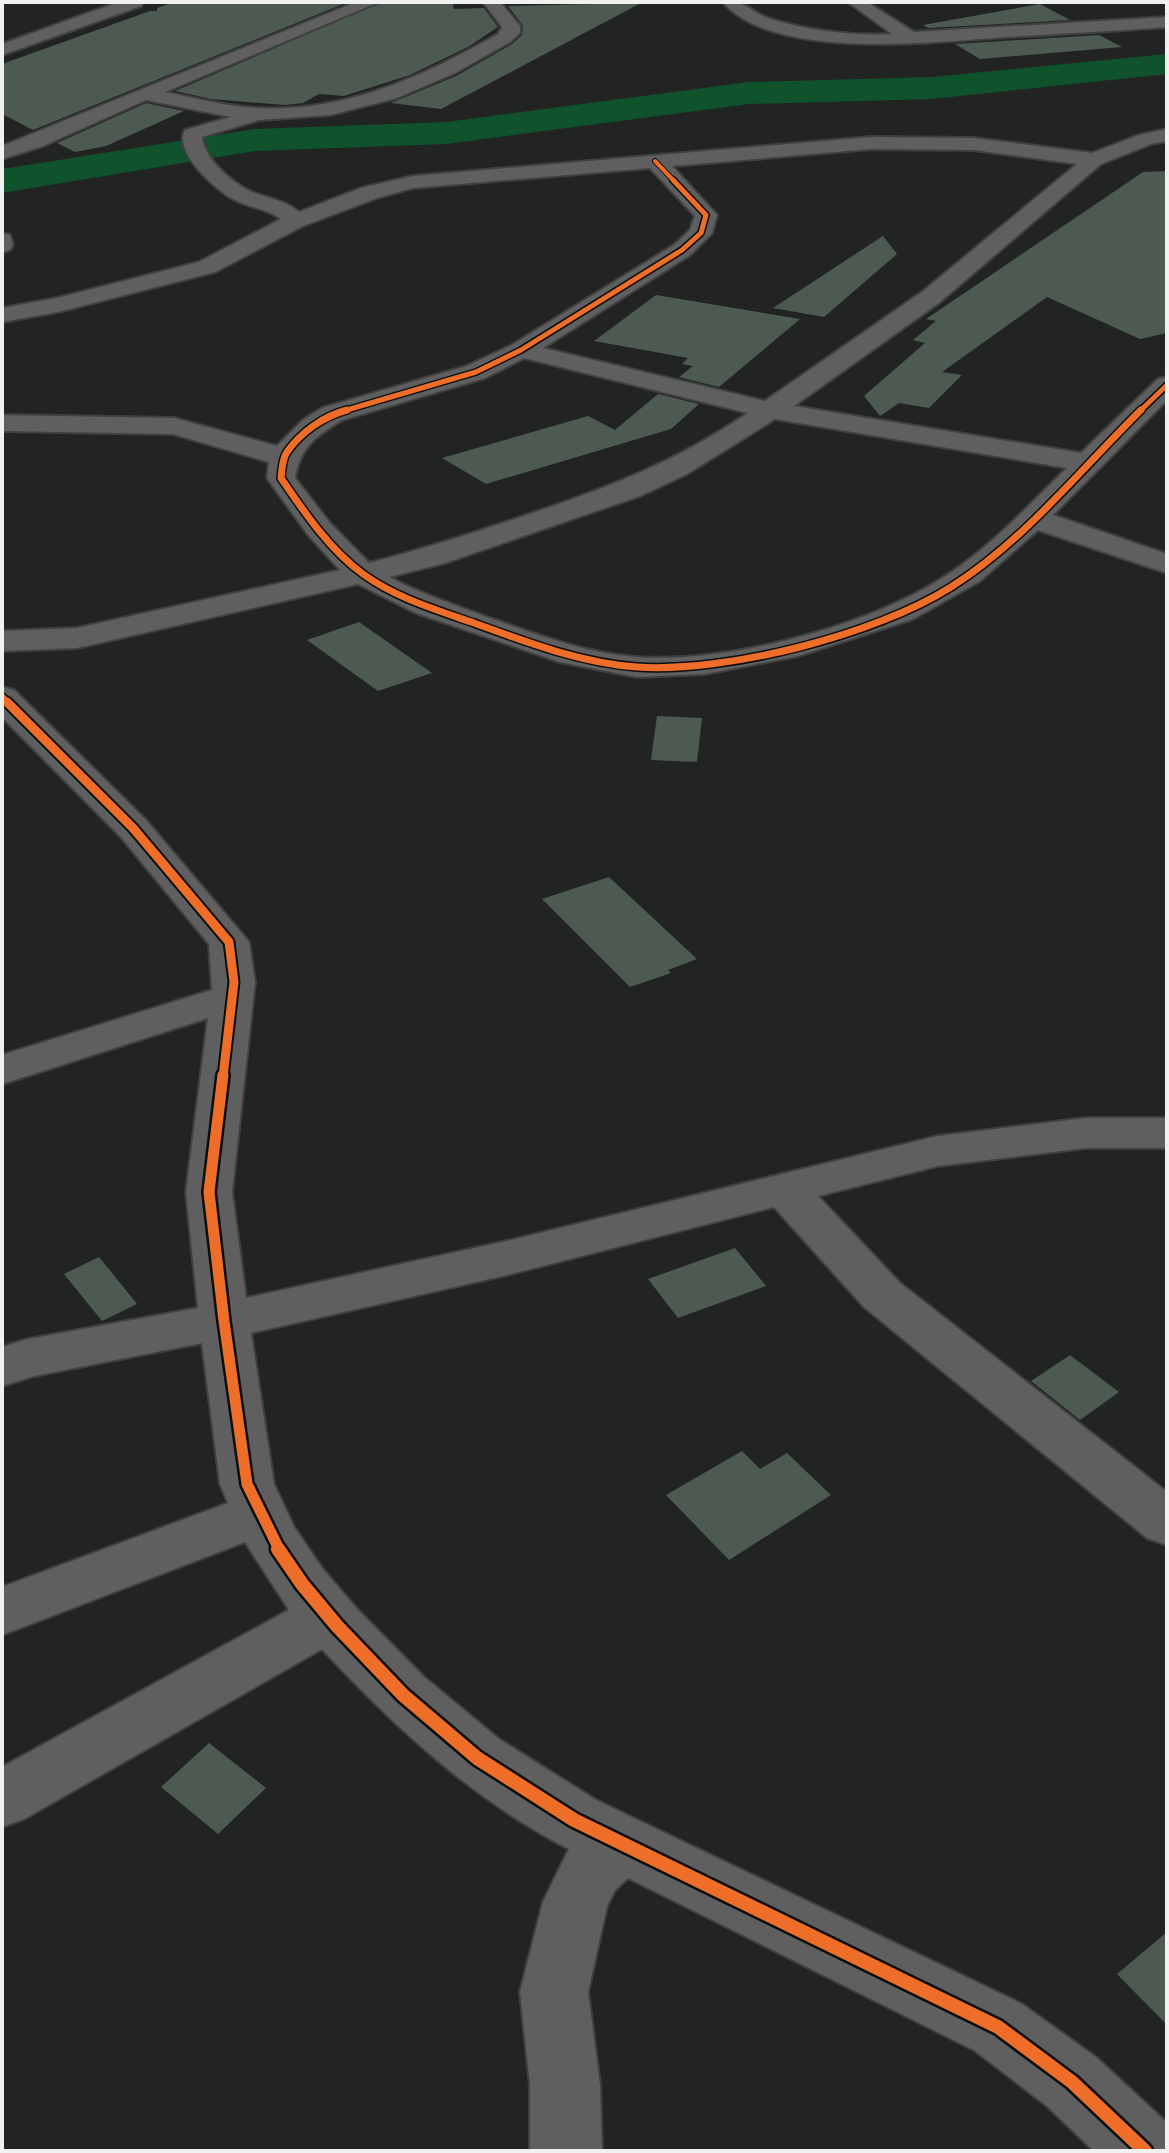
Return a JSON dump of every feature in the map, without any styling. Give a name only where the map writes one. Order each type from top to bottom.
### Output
[{"type":"street","points":[[2,50],[135,2]]},
{"type":"street","points":[[2,153],[36,142],[144,94],[371,2]]},
{"type":"street","points":[[144,94],[265,114],[303,113],[392,96],[446,72],[511,33],[511,26],[491,2]]},
{"type":"street","points":[[731,2],[758,21],[785,29],[847,38],[911,38],[1167,22]]},
{"type":"street","points":[[856,2],[911,38]]},
{"type":"street","points":[[309,5],[348,10]]},
{"type":"street","points":[[1084,10],[1113,26]]},
{"type":"street","points":[[29,21],[68,26]]},
{"type":"street","points":[[265,114],[204,129],[192,134],[190,140],[193,150],[242,196],[276,204],[295,221]]},
{"type":"street","points":[[2,641],[77,638],[362,574],[434,556],[630,490],[677,468],[770,410],[931,297],[1094,160],[1146,139],[1167,135]]},
{"type":"street","points":[[2,315],[58,305],[207,267],[295,221],[369,193],[413,182],[920,141],[974,144],[1094,160]]},
{"type":"street","points":[[655,161],[706,215],[701,233],[682,250],[521,350],[476,372],[332,414],[313,426],[284,457],[281,478],[298,504],[362,574],[414,601],[566,655],[639,667],[703,664],[800,644],[867,626],[930,599],[988,563],[1166,387]]},
{"type":"street","points":[[521,350],[770,410],[1088,463]]},
{"type":"street","points":[[2,423],[174,426],[284,457]]},
{"type":"street","points":[[1035,519],[1167,564]]},
{"type":"street","points":[[2,697],[133,828],[229,942],[234,982],[209,1192],[247,1484],[271,1538],[294,1573],[329,1616],[403,1695],[477,1758],[574,1820],[998,2027],[1072,2082],[1145,2151]]},
{"type":"street","points":[[2,1070],[232,997]]},
{"type":"street","points":[[2,1367],[28,1358],[224,1321],[507,1258],[938,1151],[1086,1133],[1167,1133]]},
{"type":"street","points":[[786,1191],[882,1295],[1167,1523]]},
{"type":"street","points":[[2,1611],[260,1514]]},
{"type":"street","points":[[2,1799],[329,1616]]},
{"type":"street","points":[[566,2151],[565,2085],[554,1992],[575,1902],[592,1869],[621,1843]]},
{"type":"building","points":[[174,2],[348,2],[33,130],[2,114],[2,64],[157,11],[157,8]]},
{"type":"building","points":[[382,2],[452,2],[454,9],[484,8],[498,27],[468,47],[410,75],[344,96],[319,94],[303,103],[285,105],[211,99],[175,91]]},
{"type":"building","points":[[641,3],[441,109],[391,103],[456,76],[512,44],[522,35],[523,26],[508,6]]},
{"type":"building","points":[[1040,4],[1070,20],[928,28],[923,25]]},
{"type":"building","points":[[1099,35],[1122,47],[980,59],[955,44]]},
{"type":"building","points":[[146,103],[184,111],[106,146],[75,152],[57,143]]},
{"type":"building","points":[[1167,171],[1167,333],[1140,339],[1047,297],[942,372],[962,375],[929,408],[899,403],[880,416],[864,396],[925,343],[913,340],[936,321],[926,319],[1143,172]]},
{"type":"building","points":[[883,236],[897,254],[824,317],[773,308]]},
{"type":"building","points":[[656,295],[800,319],[719,387],[679,377],[693,366],[682,364],[688,358],[594,341]]},
{"type":"building","points":[[658,394],[699,404],[671,429],[486,484],[442,458],[588,416],[615,430]]},
{"type":"building","points":[[359,622],[432,673],[378,691],[307,640]]},
{"type":"building","points":[[657,716],[702,718],[697,762],[651,760]]},
{"type":"building","points":[[609,877],[697,959],[668,970],[671,973],[630,987],[542,899]]},
{"type":"building","points":[[735,1248],[766,1286],[678,1318],[648,1279]]},
{"type":"building","points":[[99,1257],[137,1304],[102,1321],[64,1274]]},
{"type":"building","points":[[1070,1355],[1119,1392],[1080,1420],[1031,1381]]},
{"type":"building","points":[[742,1451],[760,1469],[787,1453],[831,1495],[729,1560],[666,1495]]},
{"type":"building","points":[[209,1743],[266,1788],[218,1834],[161,1787]]},
{"type":"building","points":[[1167,1932],[1167,2025],[1117,1974]]},
{"type":"waterway","points":[[2,181],[255,140],[446,133],[749,93],[932,88],[1167,64]]},
{"type":"cycle path","points":[[655,161],[706,215],[701,233],[682,250],[521,350],[476,372],[332,414],[313,426],[285,454],[281,478],[331,543],[363,574],[401,595],[489,628],[551,649],[615,664],[668,668],[786,649],[901,612],[930,599],[969,575],[1020,531],[1167,385]]},
{"type":"cycle path","points":[[2,697],[133,828],[229,942],[234,982],[209,1192],[247,1484],[271,1538],[302,1584],[403,1695],[477,1758],[574,1820],[998,2027],[1072,2082],[1145,2151]]}]
